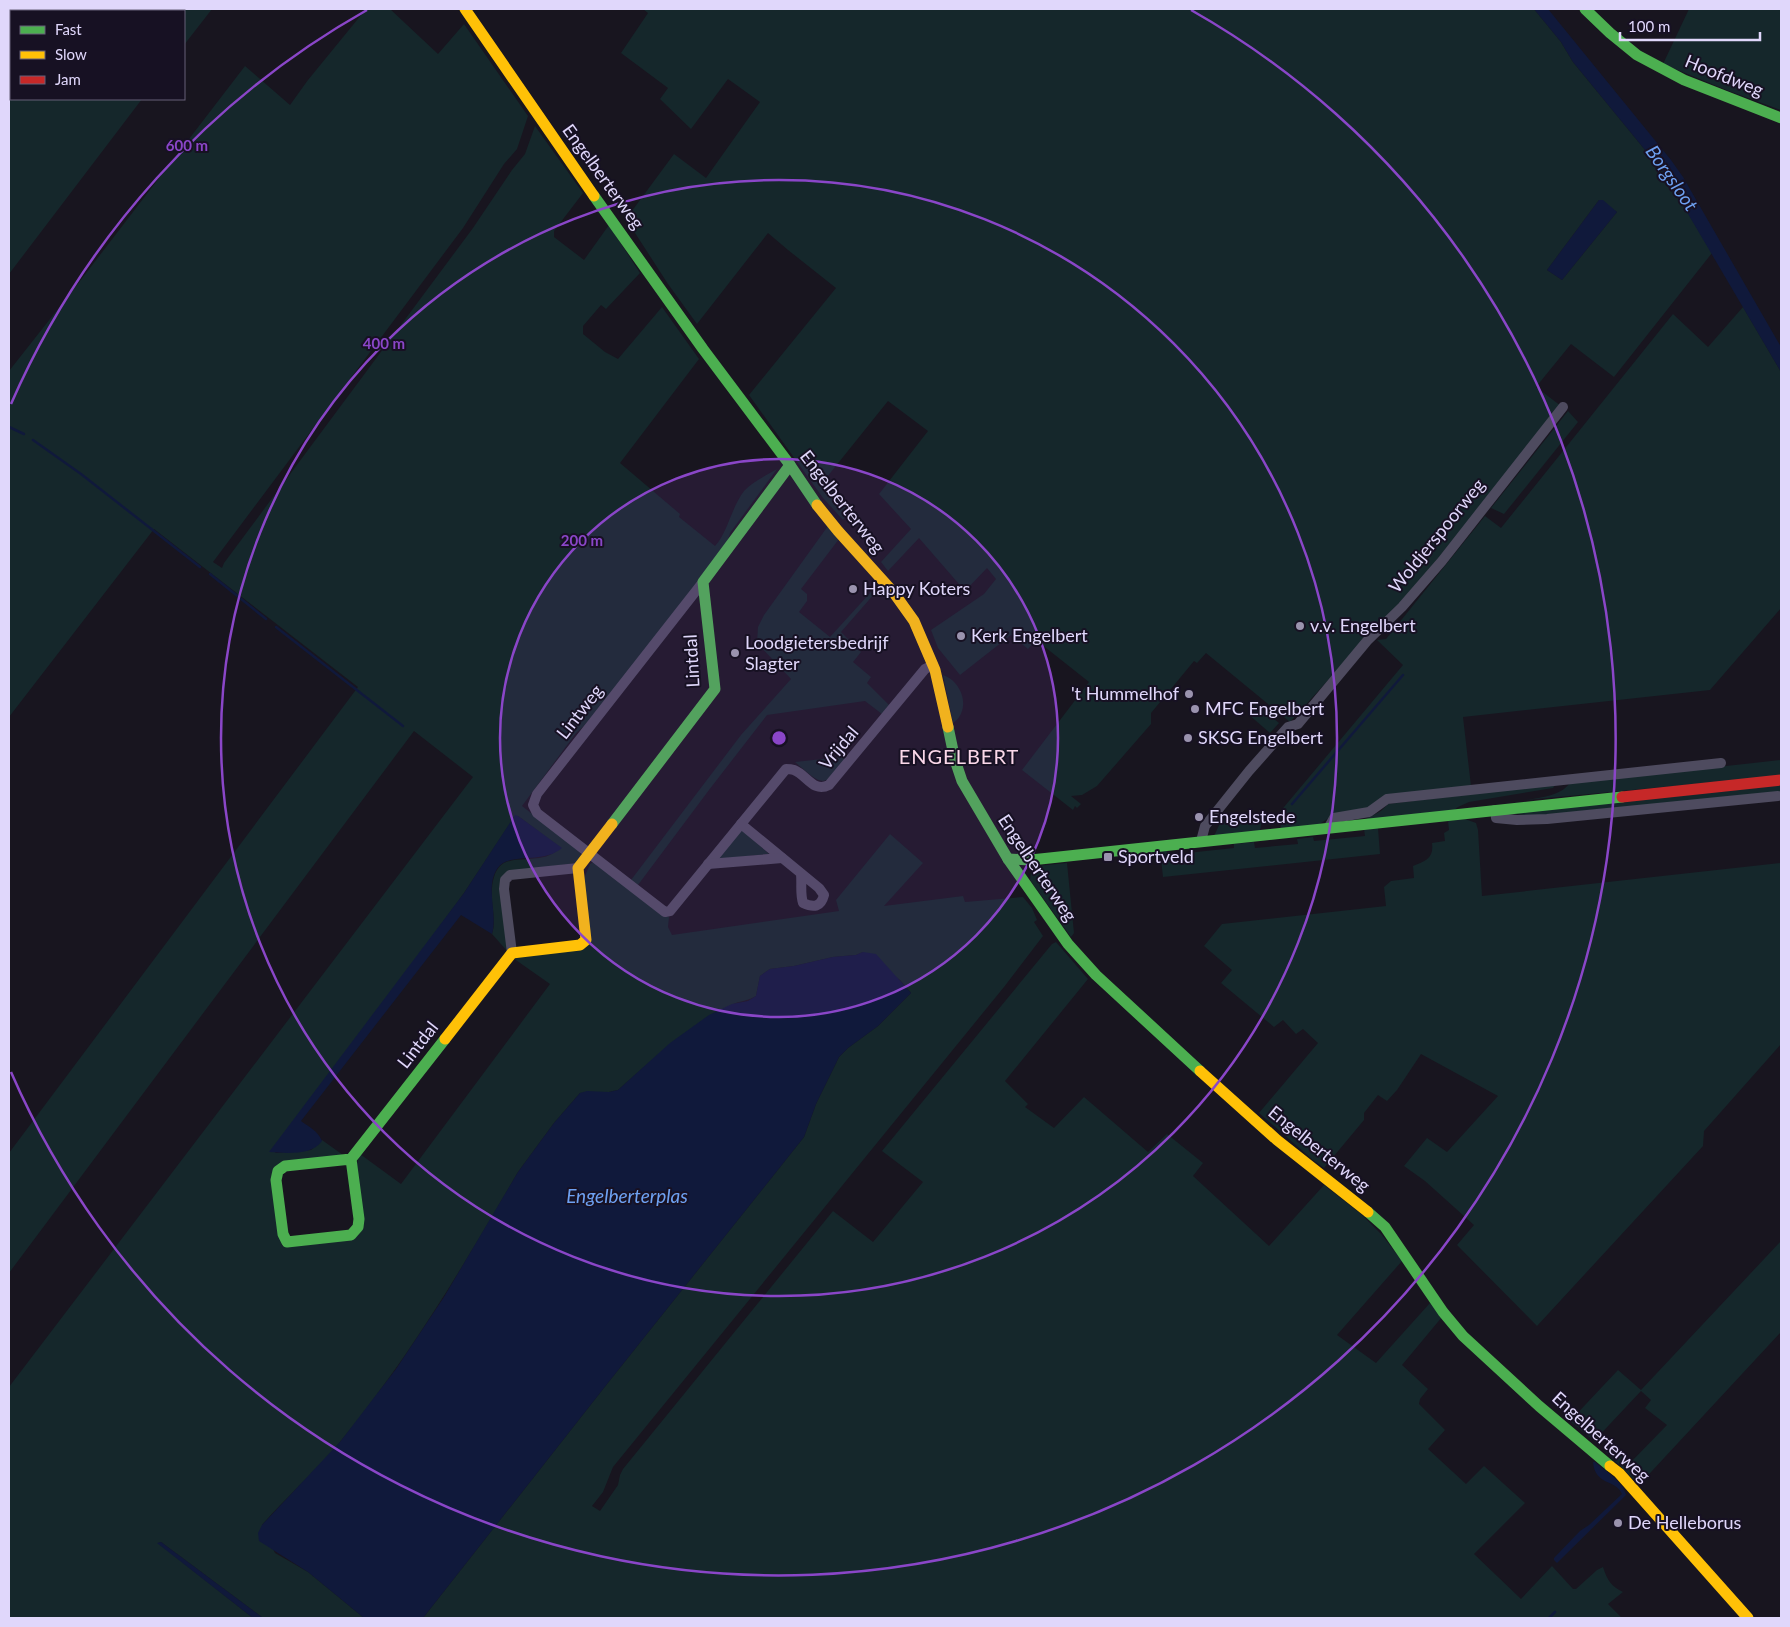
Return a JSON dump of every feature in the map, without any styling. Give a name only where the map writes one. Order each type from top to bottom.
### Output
[{"type":"street","name":"Engelberterweg","points":[[465,9],[567,158],[703,349],[790,465],[813,500],[838,531],[894,593],[914,621],[933,665],[955,760],[962,781],[1020,878],[1068,944],[1123,1003],[1277,1140],[1328,1182],[1366,1209],[1385,1227],[1463,1336],[1539,1406],[1619,1473],[1748,1618]]},
{"type":"street","name":"Hoofdweg","points":[[1584,9],[1637,55],[1684,80],[1781,118]]},
{"type":"street","name":"Woldjerspoorweg","points":[[1201,841],[1205,826],[1249,771],[1288,726],[1298,724],[1367,641],[1408,601],[1563,408]]},
{"type":"street","points":[[703,582],[790,465]]},
{"type":"street","name":"Lintdal","points":[[578,868],[715,690],[703,582]]},
{"type":"street","name":"Lintweg","points":[[589,854],[537,813],[532,805],[537,794],[703,582]]},
{"type":"street","name":"Vrijdal","points":[[589,854],[665,912],[670,911],[786,769],[794,770],[815,786],[823,788],[829,785],[925,669],[933,665]]},
{"type":"street","points":[[1329,827],[1334,818],[1369,812],[1388,799],[1721,763]]},
{"type":"street","points":[[1008,859],[1031,860],[1781,780]]},
{"type":"street","points":[[1494,810],[1496,818],[1517,820],[1547,819],[1778,796]]},
{"type":"street","points":[[741,824],[802,874]]},
{"type":"street","points":[[708,864],[782,858]]},
{"type":"street","points":[[1020,878],[1031,860]]},
{"type":"street","points":[[578,868],[586,940],[580,945],[512,953],[504,889],[505,880],[510,875],[578,868]]},
{"type":"street","name":"Lintdal","points":[[351,1159],[512,953]]},
{"type":"street","points":[[351,1159],[359,1218],[358,1227],[351,1235],[287,1242],[283,1234],[276,1180],[278,1171],[285,1166],[351,1159]]},
{"type":"shaded area","points":[[9,9],[212,9],[185,44],[185,10],[10,10],[10,100],[141,100],[9,274]]},
{"type":"shaded area","points":[[366,9],[390,9],[438,54],[464,24],[528,116],[517,149],[504,164],[463,228],[213,562],[222,568],[473,228],[525,154],[535,126],[583,193],[554,231],[554,237],[584,260],[609,225],[640,273],[606,309],[601,305],[583,326],[583,334],[605,352],[618,359],[662,307],[699,359],[620,463],[680,514],[679,517],[715,546],[744,491],[777,469],[730,533],[728,540],[693,591],[584,726],[576,733],[522,806],[580,851],[581,857],[576,863],[509,872],[508,952],[492,934],[494,922],[492,888],[494,876],[498,868],[510,861],[551,855],[561,848],[518,816],[515,816],[464,893],[275,1153],[311,1150],[322,1140],[343,1155],[281,1163],[282,1246],[354,1237],[357,1163],[360,1154],[401,1184],[550,984],[513,958],[584,949],[585,876],[590,864],[595,861],[669,917],[668,927],[672,935],[839,911],[836,900],[890,834],[923,863],[884,906],[963,896],[965,902],[1023,897],[1032,908],[1037,920],[1034,922],[1043,936],[1004,987],[613,1467],[603,1492],[592,1506],[600,1511],[618,1485],[623,1469],[833,1211],[873,1242],[923,1182],[882,1151],[1052,944],[1056,942],[1088,979],[1005,1081],[1028,1104],[1025,1107],[1054,1128],[1084,1097],[1148,1152],[1167,1134],[1203,1163],[1193,1176],[1269,1246],[1324,1185],[1361,1214],[1382,1235],[1402,1261],[1337,1335],[1376,1363],[1430,1303],[1442,1317],[1402,1365],[1428,1389],[1420,1399],[1419,1404],[1445,1430],[1428,1449],[1466,1484],[1484,1466],[1525,1503],[1474,1554],[1521,1599],[1552,1566],[1573,1589],[1576,1589],[1603,1567],[1610,1582],[1623,1592],[1608,1604],[1622,1618],[423,1618],[804,1137],[816,1104],[839,1057],[878,1026],[911,993],[900,980],[863,952],[856,955],[833,957],[794,966],[770,969],[760,976],[756,996],[731,1005],[700,1023],[658,1055],[618,1090],[580,1093],[554,1123],[518,1172],[435,1310],[389,1377],[331,1453],[262,1525],[275,1553],[308,1572],[364,1618],[263,1618],[161,1542],[158,1543],[253,1618],[9,1618],[9,1387],[473,777],[414,731],[9,1273],[9,1153],[358,687],[154,529],[9,717],[9,371],[245,66],[290,105]]},
{"type":"shaded area","points":[[643,9],[1534,9],[1561,42],[1573,62],[1664,173],[1712,253],[1614,377],[1571,344],[1536,387],[1561,406],[1406,598],[1372,632],[1290,722],[1206,653],[1197,663],[1194,661],[1151,713],[1151,724],[1097,786],[1082,795],[1071,796],[1081,804],[1077,808],[1075,806],[1073,810],[1022,770],[1089,682],[1036,640],[1028,649],[1011,635],[960,675],[938,648],[931,630],[984,594],[996,579],[987,568],[965,591],[919,538],[888,571],[881,562],[911,529],[879,494],[928,431],[888,401],[823,482],[851,510],[843,520],[823,498],[749,395],[836,288],[768,233],[697,324],[668,284],[626,219],[674,154],[706,178],[760,102],[728,79],[691,129],[660,99],[668,88],[621,53],[648,13]],"holes":[[[1599,200],[1617,212],[1562,280],[1547,270]]]},
{"type":"shaded area","points":[[1689,9],[1781,9],[1781,110],[1663,64]]},
{"type":"shaded area","points":[[1743,307],[1781,372],[1781,608],[1710,690],[1463,717],[1471,786],[1382,797],[1368,809],[1335,814],[1318,825],[1281,829],[1279,813],[1403,665],[1377,640],[1386,639],[1485,516],[1501,528],[1673,314],[1708,347]]},
{"type":"shaded area","points":[[1568,411],[1578,422],[1504,514],[1491,508]]},
{"type":"shaded area","points":[[828,526],[839,539],[801,589],[807,594],[807,601],[799,612],[830,637],[880,582],[882,585],[841,632],[861,652],[853,662],[871,677],[867,683],[889,705],[882,714],[865,701],[767,715],[638,885],[631,880],[741,735],[791,679],[757,643],[758,627],[764,615]]},
{"type":"shaded area","points":[[943,675],[955,683],[960,689],[962,696],[962,711],[953,723]]},
{"type":"shaded area","points":[[1256,704],[1279,723],[1270,733],[1248,714]]},
{"type":"shaded area","points":[[850,756],[835,774],[824,781],[813,777],[795,762]]},
{"type":"shaded area","points":[[1781,760],[1781,776],[1526,800],[1556,793],[1570,783]]},
{"type":"shaded area","points":[[1556,784],[1553,788],[1469,802],[1453,811],[1364,820],[1381,811],[1388,804]]},
{"type":"shaded area","points":[[1781,784],[1781,799],[1546,817],[1506,813]]},
{"type":"shaded area","points":[[1263,815],[1260,831],[1214,836],[1222,819]]},
{"type":"shaded area","points":[[1465,819],[1476,823],[1478,830],[1482,896],[1781,863],[1781,1044],[1704,1131],[1703,1146],[1537,1326],[1457,1245],[1474,1225],[1425,1181],[1404,1166],[1427,1138],[1447,1152],[1498,1096],[1421,1054],[1397,1090],[1387,1101],[1378,1095],[1364,1113],[1364,1120],[1324,1168],[1259,1113],[1318,1043],[1303,1029],[1296,1034],[1283,1020],[1274,1027],[1221,983],[1232,970],[1204,946],[1222,924],[1386,906],[1384,887],[1391,881],[1414,878],[1413,866],[1430,856],[1432,843],[1445,841],[1444,833],[1449,830],[1448,821]]},
{"type":"shaded area","points":[[1378,828],[1380,854],[1163,877],[1160,850],[1167,849],[1168,855],[1234,848],[1234,844],[1254,842],[1255,848],[1298,844],[1297,839],[1313,837],[1314,841],[1365,836],[1364,829]]},
{"type":"shaded area","points":[[742,829],[769,854],[718,859]]},
{"type":"shaded area","points":[[1067,863],[1074,933],[1071,937],[1030,880],[1031,872],[1037,866]]},
{"type":"shaded area","points":[[1781,1241],[1781,1332],[1639,1485],[1604,1450],[1610,1443],[1631,1462],[1667,1425],[1645,1408],[1651,1400],[1641,1391],[1594,1441],[1570,1421],[1618,1370],[1641,1390]]},
{"type":"water","name":"Borgsloot","points":[[1534,9],[1548,9],[1683,177],[1781,347],[1781,372],[1664,173],[1573,62],[1561,42]]},
{"type":"water","points":[[1599,200],[1603,200],[1617,212],[1562,280],[1547,270]]},
{"type":"water","points":[[515,815],[562,848],[545,856],[509,861],[497,869],[492,884],[494,918],[492,934],[461,915],[301,1121],[316,1132],[322,1141],[318,1146],[305,1151],[290,1153],[269,1152],[464,893]]},
{"type":"water","name":"Engelberterplas","points":[[863,952],[876,954],[911,993],[878,1026],[839,1057],[816,1104],[804,1137],[423,1618],[364,1618],[308,1572],[259,1541],[258,1533],[262,1525],[340,1442],[396,1369],[444,1297],[518,1172],[554,1123],[580,1093],[618,1090],[670,1043],[709,1015],[732,1004],[748,1001],[756,996],[760,976],[770,969],[794,966],[833,957],[856,955]]},
{"type":"water","points":[[1593,1462],[1622,1485],[1626,1495],[1557,1563],[1554,1558],[1580,1531],[1622,1494],[1615,1486],[1601,1479],[1595,1470]]},
{"type":"water","points":[[161,1542],[263,1618],[253,1618],[157,1543]]},
{"type":"waterway","points":[[9,427],[24,434]]},
{"type":"waterway","points":[[33,440],[81,474],[200,567]]},
{"type":"waterway","points":[[210,574],[266,619]]},
{"type":"waterway","points":[[276,627],[403,726]]},
{"type":"waterway","points":[[1292,804],[1403,675]]},
{"type":"waterway","points":[[1549,1618],[1555,1612]]},
{"type":"traffic: fast","points":[[1585,9],[1637,55],[1684,80],[1781,118]]},
{"type":"traffic: fast","points":[[594,196],[703,349],[790,465],[817,505]]},
{"type":"traffic: fast","points":[[612,824],[715,689],[703,582],[790,465]]},
{"type":"traffic: fast","points":[[948,727],[955,760],[962,781],[1008,859],[1068,944],[1096,975],[1200,1071]]},
{"type":"traffic: fast","points":[[1008,859],[1031,860],[1622,797]]},
{"type":"traffic: fast","points":[[351,1159],[285,1166],[278,1171],[276,1180],[283,1234],[287,1242],[351,1235],[358,1227],[359,1219],[351,1159],[445,1039]]},
{"type":"traffic: fast","points":[[1368,1212],[1385,1227],[1443,1312],[1463,1336],[1539,1406],[1610,1466]]},
{"type":"traffic: slow","points":[[465,9],[594,196]]},
{"type":"traffic: slow","points":[[817,505],[894,593],[914,621],[935,670],[948,727]]},
{"type":"traffic: slow","points":[[445,1039],[512,953],[580,945],[586,940],[578,868],[612,824]]},
{"type":"traffic: slow","points":[[1200,1071],[1277,1140],[1368,1212]]},
{"type":"traffic: slow","points":[[1610,1466],[1619,1473],[1748,1618]]},
{"type":"traffic: jam","points":[[1622,797],[1781,780]]},
{"type":"place","name":"Happy Koters","points":[[853,589]]},
{"type":"place","name":"v.v. Engelbert","points":[[1300,626]]},
{"type":"place","name":"Kerk Engelbert","points":[[961,636]]},
{"type":"place","name":"Loodgietersbedrijf Slagter","points":[[735,653]]},
{"type":"place","name":"'t Hummelhof","points":[[1189,694]]},
{"type":"place","name":"MFC Engelbert","points":[[1195,709]]},
{"type":"place","name":"SKSG Engelbert","points":[[1188,738]]},
{"type":"place","name":"Engelstede","points":[[1199,817]]},
{"type":"place","name":"Sportveld","points":[[1108,857]]},
{"type":"place","name":"De Helleborus","points":[[1618,1523]]},
{"type":"district","name":"ENGELBERT","points":[[959,757]]}]
